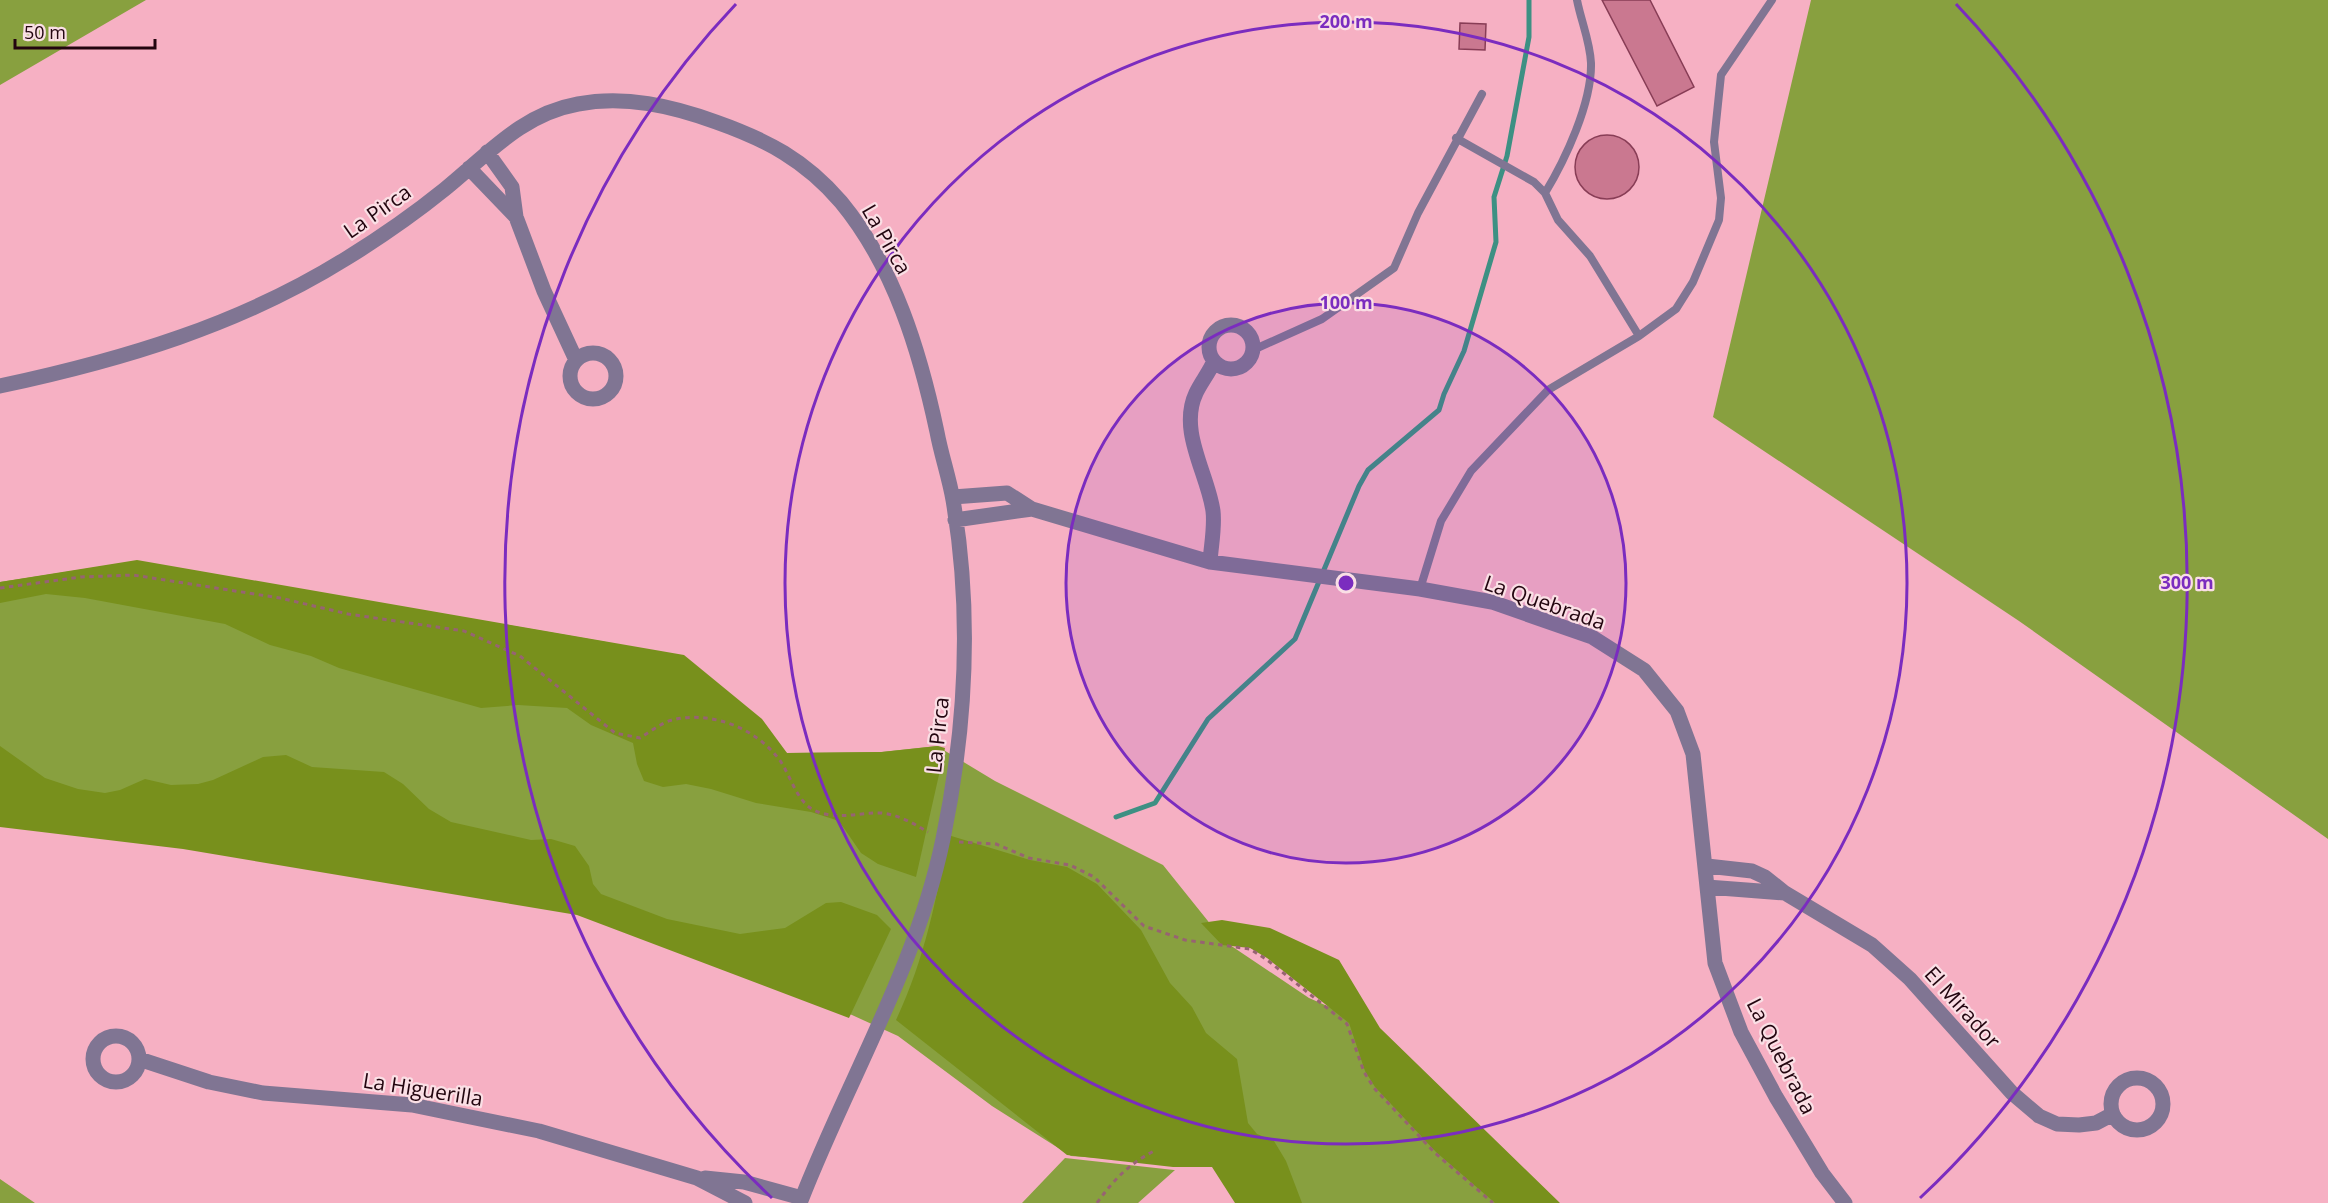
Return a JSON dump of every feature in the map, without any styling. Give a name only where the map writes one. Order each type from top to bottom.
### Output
[{"type":"street","name":"La Pirca","points":[[0,386],[133,354],[228,320],[340,262],[410,216],[512,131],[544,113],[589,102],[630,102],[669,107],[707,118],[769,141],[798,161],[840,201],[870,245],[902,310],[925,375],[953,497],[963,586],[966,650],[958,749],[943,842],[927,902],[908,961],[801,1201]]},
{"type":"street","points":[[487,152],[512,188],[516,217],[544,291],[576,360]]},
{"type":"street","points":[[469,168],[516,217]]},
{"type":"street","points":[[1227,325],[1245,329],[1251,335],[1253,350],[1245,364],[1238,368],[1223,368],[1214,361],[1210,354],[1211,336],[1227,325]]},
{"type":"street","points":[[1210,562],[1214,513],[1206,480],[1192,445],[1192,420],[1195,394],[1214,361]]},
{"type":"street","name":"La Quebrada","points":[[953,497],[1006,493],[1032,508],[1210,562],[1420,589],[1492,602],[1592,637],[1644,670],[1677,711],[1693,754],[1707,866],[1715,963],[1741,1032],[1776,1097],[1822,1173],[1845,1203]]},
{"type":"street","name":"La Quebrada","points":[[955,520],[1032,508]]},
{"type":"street","name":"El Mirador","points":[[1707,866],[1752,871],[1765,877],[1785,892],[1872,945],[1910,979],[2012,1093],[2039,1116],[2057,1124],[2079,1125],[2096,1123],[2113,1114]]},
{"type":"street","name":"El Mirador","points":[[1707,887],[1785,892]]},
{"type":"street","name":"La Higuerilla","points":[[139,1059],[209,1082],[264,1093],[412,1105],[539,1131],[697,1178],[745,1203]]},
{"type":"street","name":"La Higuerilla","points":[[697,1178],[744,1182],[801,1201]]},
{"type":"lane","points":[[1545,193],[1573,142],[1589,84],[1591,64],[1587,35],[1577,0]]},
{"type":"lane","points":[[1420,589],[1441,521],[1472,471],[1548,390],[1639,336],[1676,309],[1693,282],[1719,220],[1720,198],[1714,142],[1721,75],[1772,0]]},
{"type":"lane","points":[[1253,350],[1322,318],[1394,268],[1418,213],[1456,138],[1482,94]]},
{"type":"lane","points":[[1456,138],[1534,182],[1545,193],[1558,220],[1590,256],[1639,336]]},
{"type":"path","points":[[0,588],[81,577],[133,575],[280,598],[348,614],[464,631],[520,656],[615,733],[640,738],[670,721],[686,718],[705,717],[724,722],[747,732],[766,744],[781,763],[805,803],[816,812],[842,817],[881,813],[908,819],[943,842],[996,844],[1029,858],[1070,865],[1094,877],[1144,926],[1185,940],[1250,949],[1266,959],[1347,1024],[1364,1072],[1374,1088],[1435,1153],[1493,1203]]},
{"type":"path","points":[[1097,1203],[1116,1176],[1138,1159],[1156,1150]]},
{"type":"green space","points":[[0,0],[146,0],[0,85]]},
{"type":"green space","points":[[1811,0],[2328,0],[2328,839],[2019,621],[1713,417]]},
{"type":"green space","points":[[137,560],[684,655],[762,719],[787,753],[882,752],[938,746],[945,748],[916,877],[878,864],[861,853],[839,821],[811,812],[756,803],[711,789],[686,784],[663,787],[644,781],[637,764],[633,743],[591,725],[567,708],[518,705],[481,708],[339,668],[311,656],[270,645],[225,624],[85,598],[46,594],[0,603],[0,582]]},
{"type":"green space","points":[[137,561],[606,642],[787,753],[881,752],[937,746],[995,781],[1163,865],[1224,941],[1309,998],[1380,1029],[1559,1203],[1238,1203],[1214,1166],[1071,1156],[992,1106],[898,1036],[852,1015],[578,914],[88,832],[0,823],[0,582]]},
{"type":"green space","points":[[0,746],[45,778],[78,789],[105,793],[120,790],[145,779],[171,785],[198,784],[213,780],[263,757],[286,755],[312,767],[384,772],[403,784],[429,809],[451,822],[531,840],[551,839],[575,846],[589,866],[593,884],[601,894],[667,919],[740,934],[785,928],[826,903],[841,902],[877,915],[891,929],[849,1018],[577,915],[183,849],[0,827]]},
{"type":"green space","points":[[948,835],[1030,860],[1067,867],[1097,884],[1141,930],[1170,983],[1192,1007],[1206,1033],[1237,1059],[1248,1123],[1257,1134],[1274,1141],[1286,1161],[1302,1203],[1235,1203],[1212,1167],[1173,1167],[1067,1155],[896,1020],[922,952]]},
{"type":"green space","points":[[1222,920],[1270,928],[1339,960],[1380,1028],[1560,1203],[1495,1203],[1436,1152],[1375,1087],[1365,1071],[1349,1023],[1267,958],[1250,948],[1222,945],[1201,923]]},
{"type":"green space","points":[[1065,1158],[1175,1170],[1138,1203],[1022,1203]]},
{"type":"green space","points":[[0,1179],[35,1203],[0,1203]]},
{"type":"building","points":[[1602,0],[1650,0],[1694,87],[1657,106]]},
{"type":"building","points":[[1460,23],[1486,24],[1485,50],[1459,49]]},
{"type":"building","points":[[1601,135],[1613,135],[1630,144],[1637,155],[1639,167],[1637,179],[1630,190],[1613,199],[1601,199],[1589,194],[1580,185],[1575,173],[1575,161],[1580,149],[1589,140]]},
{"type":"waterway","points":[[1116,817],[1155,803],[1208,719],[1295,639],[1359,486],[1368,470],[1439,410],[1464,351],[1496,242],[1494,197],[1507,156],[1529,37],[1529,0]]}]
